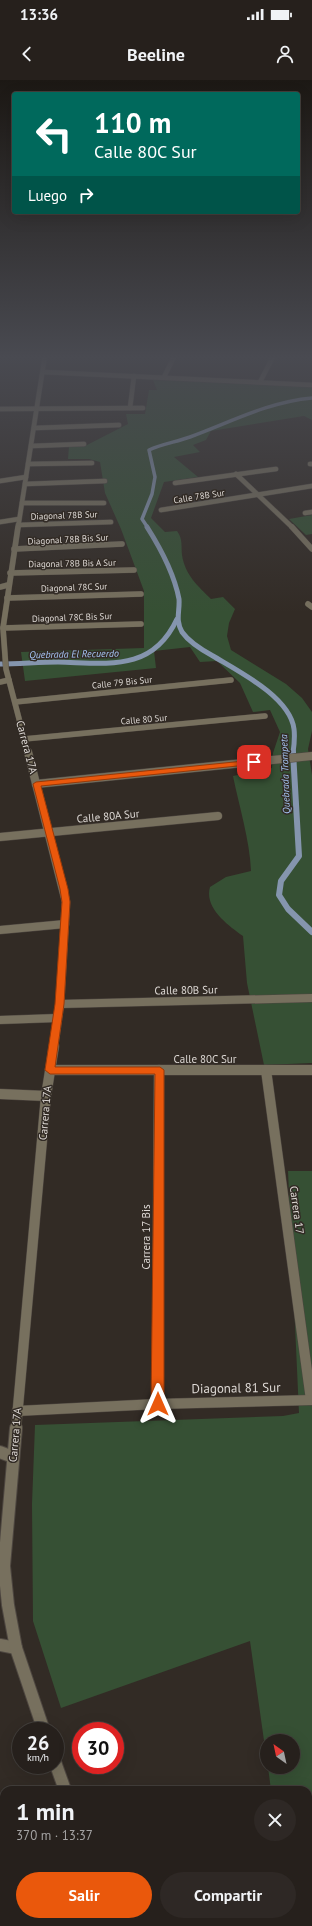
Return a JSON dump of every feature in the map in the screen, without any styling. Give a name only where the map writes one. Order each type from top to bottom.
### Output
[{"type":"street","name":"Carrera 17A","points":[[32,441],[7,598],[2,618],[2,650],[6,669],[4,681],[15,702],[64,889],[65,924],[60,1004],[46,1096],[4,1566],[8,1605],[16,1648],[41,1722]]},
{"type":"street","points":[[31,446],[84,444]]},
{"type":"street","points":[[28,464],[92,464]]},
{"type":"street","points":[[175,482],[276,469]]},
{"type":"street","points":[[236,474],[283,516],[312,549]]},
{"type":"street","points":[[0,481],[26,477]]},
{"type":"street","points":[[25,484],[105,481]]},
{"type":"street","name":"Calle 78B Sur","points":[[161,510],[312,486]]},
{"type":"street","points":[[22,503],[104,503]]},
{"type":"street","points":[[305,513],[312,512]]},
{"type":"street","points":[[0,522],[19,519]]},
{"type":"street","name":"Diagonal 78B Sur","points":[[18,525],[111,522]]},
{"type":"street","points":[[304,540],[312,539]]},
{"type":"street","name":"Diagonal 78B Bis Sur","points":[[14,550],[122,544]]},
{"type":"street","name":"Diagonal 78B Bis A Sur","points":[[10,573],[134,570]]},
{"type":"street","points":[[0,587],[8,585]]},
{"type":"street","name":"Diagonal 78C Sur","points":[[7,598],[141,594]]},
{"type":"street","name":"Diagonal 78C Bis Sur","points":[[3,628],[141,624]]},
{"type":"street","name":"Calle 79 Bis Sur","points":[[15,702],[231,680]]},
{"type":"street","name":"Calle 80 Sur","points":[[24,739],[265,716]]},
{"type":"street","points":[[36,784],[312,756]]},
{"type":"street","name":"Calle 80A Sur","points":[[0,837],[218,816]]},
{"type":"street","points":[[0,930],[65,924]]},
{"type":"street","name":"Calle 80B Sur","points":[[60,1004],[312,998]]},
{"type":"street","points":[[0,1020],[57,1018]]},
{"type":"street","name":"Calle 80C Sur","points":[[50,1070],[312,1070]]},
{"type":"street","name":"Carrera 17 Bis","points":[[158,1404],[160,1070]]},
{"type":"street","name":"Carrera 17","points":[[266,1070],[311,1400]]},
{"type":"street","points":[[0,1094],[46,1096]]},
{"type":"street","name":"Diagonal 81 Sur","points":[[17,1412],[158,1404],[311,1400]]},
{"type":"street","points":[[0,1452],[13,1457]]},
{"type":"street","points":[[0,1646],[16,1648]]},
{"type":"street","points":[[59,1774],[63,1786]]},
{"type":"green space","points":[[95,441],[203,441],[193,445],[200,452],[174,457],[198,477],[164,482],[151,518],[165,532],[177,531],[181,540],[182,555],[186,568],[197,585],[211,599],[223,597],[235,609],[229,623],[227,636],[231,650],[286,684],[302,698],[312,712],[312,731],[308,749],[312,775],[312,1063],[264,1065],[247,983],[243,936],[224,921],[214,909],[209,895],[210,887],[226,877],[251,871],[246,836],[233,776],[272,768],[273,753],[280,732],[270,710],[253,712],[240,683],[217,661],[200,662],[190,647],[154,651],[156,668],[25,681],[21,652],[144,648],[144,591],[121,529],[105,493],[100,462],[89,459],[68,459],[69,446],[87,445]]},
{"type":"green space","points":[[312,515],[312,534],[306,535],[289,519]]},
{"type":"green space","points":[[288,1171],[312,1171],[312,1786],[270,1786],[269,1774],[300,1774],[300,1734],[263,1734],[250,1641],[61,1708],[33,1621],[32,1504],[35,1425],[283,1416],[299,1413]]},
{"type":"waterway","name":"Quebrada Trompeta","points":[[148,528],[142,519],[152,494],[155,477],[149,450],[176,441]]},
{"type":"waterway","name":"Quebrada Trompeta","points":[[147,527],[162,553],[174,580],[179,599],[178,619],[182,632],[188,639],[200,648],[249,677],[283,706],[290,717],[294,729],[293,753]]},
{"type":"waterway","name":"Quebrada El Recuerdo","points":[[0,664],[58,662],[110,663],[126,661],[141,657],[155,649],[167,636],[177,619]]},
{"type":"waterway","name":"Quebrada Trompeta","points":[[293,753],[299,856],[281,881],[279,895],[288,909],[312,932]]},
{"type":"route","points":[[158,1404],[160,1070],[50,1070],[60,1004],[66,902],[64,889],[36,784],[254,762]]}]
